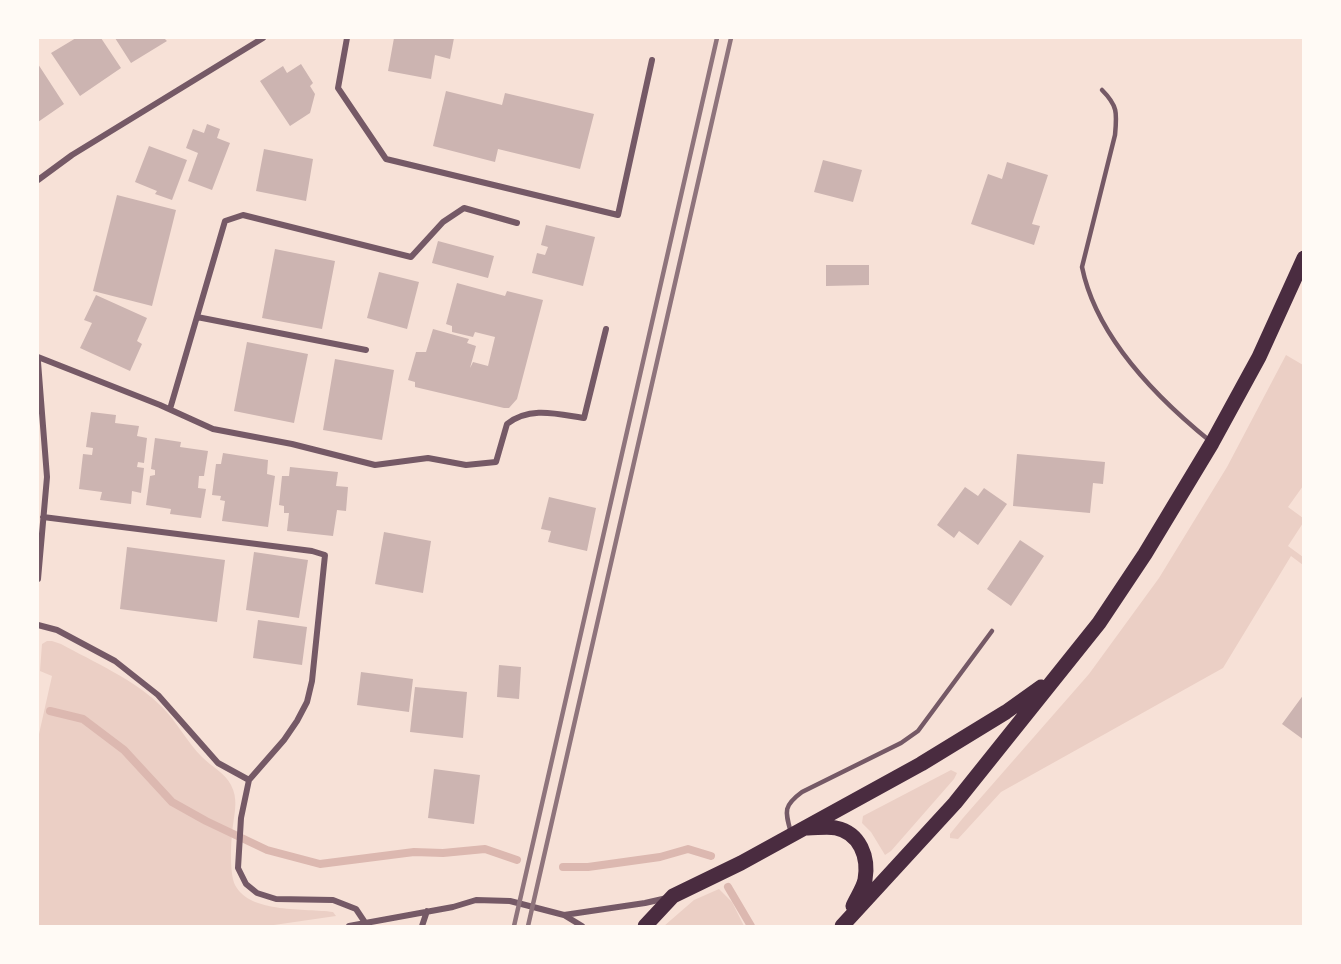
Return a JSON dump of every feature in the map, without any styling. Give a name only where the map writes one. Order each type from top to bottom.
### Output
[{"type":"main road","points":[[843,926],[955,803],[1099,623],[1145,554],[1212,443],[1259,357],[1304,258]]},
{"type":"main road","points":[[645,927],[680,892],[741,863],[959,741],[1006,712],[1058,675]]},
{"type":"main road","points":[[798,832],[834,827],[849,832],[862,850],[866,870],[864,881],[843,926]]},
{"type":"street","points":[[38,180],[72,155],[263,38]]},
{"type":"street","points":[[347,38],[338,88],[386,159],[618,215],[652,60]]},
{"type":"street","points":[[170,409],[225,221],[243,215],[411,257],[443,222],[464,208],[517,223]]},
{"type":"street","points":[[197,316],[366,350]]},
{"type":"street","points":[[38,357],[170,409],[213,429],[292,444],[375,465],[428,458],[466,465],[496,462],[507,424],[527,412],[584,418],[606,329]]},
{"type":"street","points":[[38,362],[47,477],[38,579]]},
{"type":"street","points":[[43,517],[312,551],[325,555],[312,681],[307,702],[284,740],[249,780],[241,818],[238,868],[246,884],[257,893],[276,899],[333,900],[356,909],[366,924]]},
{"type":"street","points":[[38,625],[57,630],[115,661],[158,695],[218,763],[249,780]]},
{"type":"street","points":[[564,915],[645,903],[680,892]]},
{"type":"street","points":[[349,927],[476,900],[510,901],[564,915],[582,927]]},
{"type":"street","points":[[422,927],[427,911]]},
{"type":"lane","points":[[1102,90],[1113,101],[1117,112],[1115,135],[1082,267],[1085,284],[1115,342],[1154,389],[1184,420],[1212,443]]},
{"type":"lane","points":[[798,832],[787,810],[789,802],[802,792],[901,743],[918,731],[992,631]]},
{"type":"shaded area","points":[[1286,355],[1303,365],[1303,486],[1288,507],[1303,518],[1303,523],[1288,546],[1303,557],[1303,565],[1291,556],[1223,668],[1001,792],[958,839],[950,838],[950,834],[963,818],[1089,674],[1159,578],[1227,467]]},
{"type":"shaded area","points":[[47,641],[61,644],[100,665],[127,680],[152,698],[206,761],[228,781],[235,800],[231,847],[232,872],[235,885],[242,894],[265,905],[333,912],[336,916],[267,926],[38,926],[38,734],[52,676],[40,671],[42,644]]},
{"type":"shaded area","points":[[951,770],[957,773],[954,779],[885,855],[871,832],[862,823],[863,816]]},
{"type":"shaded area","points":[[719,889],[732,902],[744,926],[664,926],[694,900]]},
{"type":"building","points":[[76,38],[101,38],[121,68],[80,96],[51,53]]},
{"type":"building","points":[[115,38],[164,38],[167,41],[131,63]]},
{"type":"building","points":[[394,38],[454,38],[450,59],[435,55],[431,79],[388,71]]},
{"type":"building","points":[[38,64],[64,104],[38,122]]},
{"type":"building","points":[[301,64],[313,83],[310,86],[315,94],[310,113],[290,126],[260,81],[283,66],[287,73]]},
{"type":"building","points":[[446,91],[502,105],[505,93],[594,114],[580,169],[498,149],[495,162],[433,146]]},
{"type":"building","points":[[207,124],[220,129],[217,138],[230,143],[212,190],[188,181],[198,153],[186,148],[193,129],[204,133]]},
{"type":"building","points":[[149,146],[187,160],[172,200],[155,194],[157,191],[135,182]]},
{"type":"building","points":[[264,149],[313,159],[306,201],[256,191]]},
{"type":"building","points":[[823,160],[862,170],[853,202],[814,192]]},
{"type":"building","points":[[1007,162],[1048,175],[1032,224],[1040,226],[1034,245],[971,224],[988,174],[1002,179]]},
{"type":"building","points":[[117,195],[176,210],[152,306],[93,291]]},
{"type":"building","points":[[546,225],[595,237],[583,286],[532,273],[537,253],[545,255],[548,247],[541,245]]},
{"type":"building","points":[[438,241],[494,256],[488,278],[432,263]]},
{"type":"building","points":[[275,249],[335,261],[322,329],[262,318]]},
{"type":"building","points":[[826,265],[869,265],[869,285],[826,286]]},
{"type":"building","points":[[379,272],[419,282],[407,329],[367,318]]},
{"type":"building","points":[[457,283],[505,296],[507,291],[543,300],[517,399],[509,408],[415,387],[415,382],[408,380],[416,352],[426,352],[433,329],[469,339],[467,343],[476,346],[470,368],[473,362],[488,366],[495,337],[475,332],[473,337],[452,332],[452,326],[446,324]]},
{"type":"building","points":[[96,295],[147,318],[137,341],[142,344],[130,371],[80,348],[92,323],[84,320]]},
{"type":"building","points":[[247,342],[308,354],[294,423],[234,411]]},
{"type":"building","points":[[335,359],[394,370],[382,440],[323,430]]},
{"type":"building","points":[[91,412],[116,415],[115,423],[139,426],[137,436],[147,438],[144,463],[138,462],[137,467],[144,468],[141,493],[132,491],[131,504],[100,500],[102,492],[79,489],[83,454],[92,455],[93,448],[86,447]]},
{"type":"building","points":[[155,438],[181,442],[180,447],[208,451],[204,476],[199,476],[198,488],[206,489],[201,518],[170,514],[171,509],[146,505],[150,476],[155,475],[155,470],[151,469]]},
{"type":"building","points":[[223,453],[268,460],[267,474],[275,476],[268,527],[222,521],[225,501],[220,500],[221,496],[212,495],[216,464],[221,464]]},
{"type":"building","points":[[1017,454],[1105,462],[1103,484],[1093,483],[1090,513],[1013,506]]},
{"type":"building","points":[[290,467],[338,472],[336,486],[348,487],[346,511],[337,510],[333,536],[287,531],[289,513],[284,513],[284,506],[279,505],[282,476],[289,476]]},
{"type":"building","points":[[965,487],[978,496],[984,488],[1007,504],[978,545],[959,531],[954,538],[937,525]]},
{"type":"building","points":[[549,497],[596,508],[587,551],[548,542],[551,531],[541,529]]},
{"type":"building","points":[[384,532],[431,541],[423,593],[375,584]]},
{"type":"building","points":[[1020,540],[1044,556],[1011,606],[987,589]]},
{"type":"building","points":[[127,547],[225,560],[217,622],[120,609]]},
{"type":"building","points":[[254,552],[308,560],[299,618],[246,610]]},
{"type":"building","points":[[258,620],[307,627],[302,665],[253,658]]},
{"type":"building","points":[[499,665],[521,667],[519,699],[497,697]]},
{"type":"building","points":[[361,672],[413,679],[409,712],[357,705]]},
{"type":"building","points":[[415,687],[467,692],[463,738],[410,732]]},
{"type":"building","points":[[1304,694],[1304,740],[1282,724]]},
{"type":"building","points":[[434,769],[480,775],[474,824],[428,818]]},
{"type":"waterway","points":[[50,711],[83,719],[124,750],[172,802],[267,850],[320,864],[414,852],[443,853],[485,849],[517,860]]},
{"type":"waterway","points":[[563,867],[588,867],[660,857],[688,849],[711,856]]},
{"type":"waterway","points":[[728,887],[751,926]]},
{"type":"railway","points":[[514,926],[717,38]]},
{"type":"railway","points":[[528,926],[731,38]]}]
